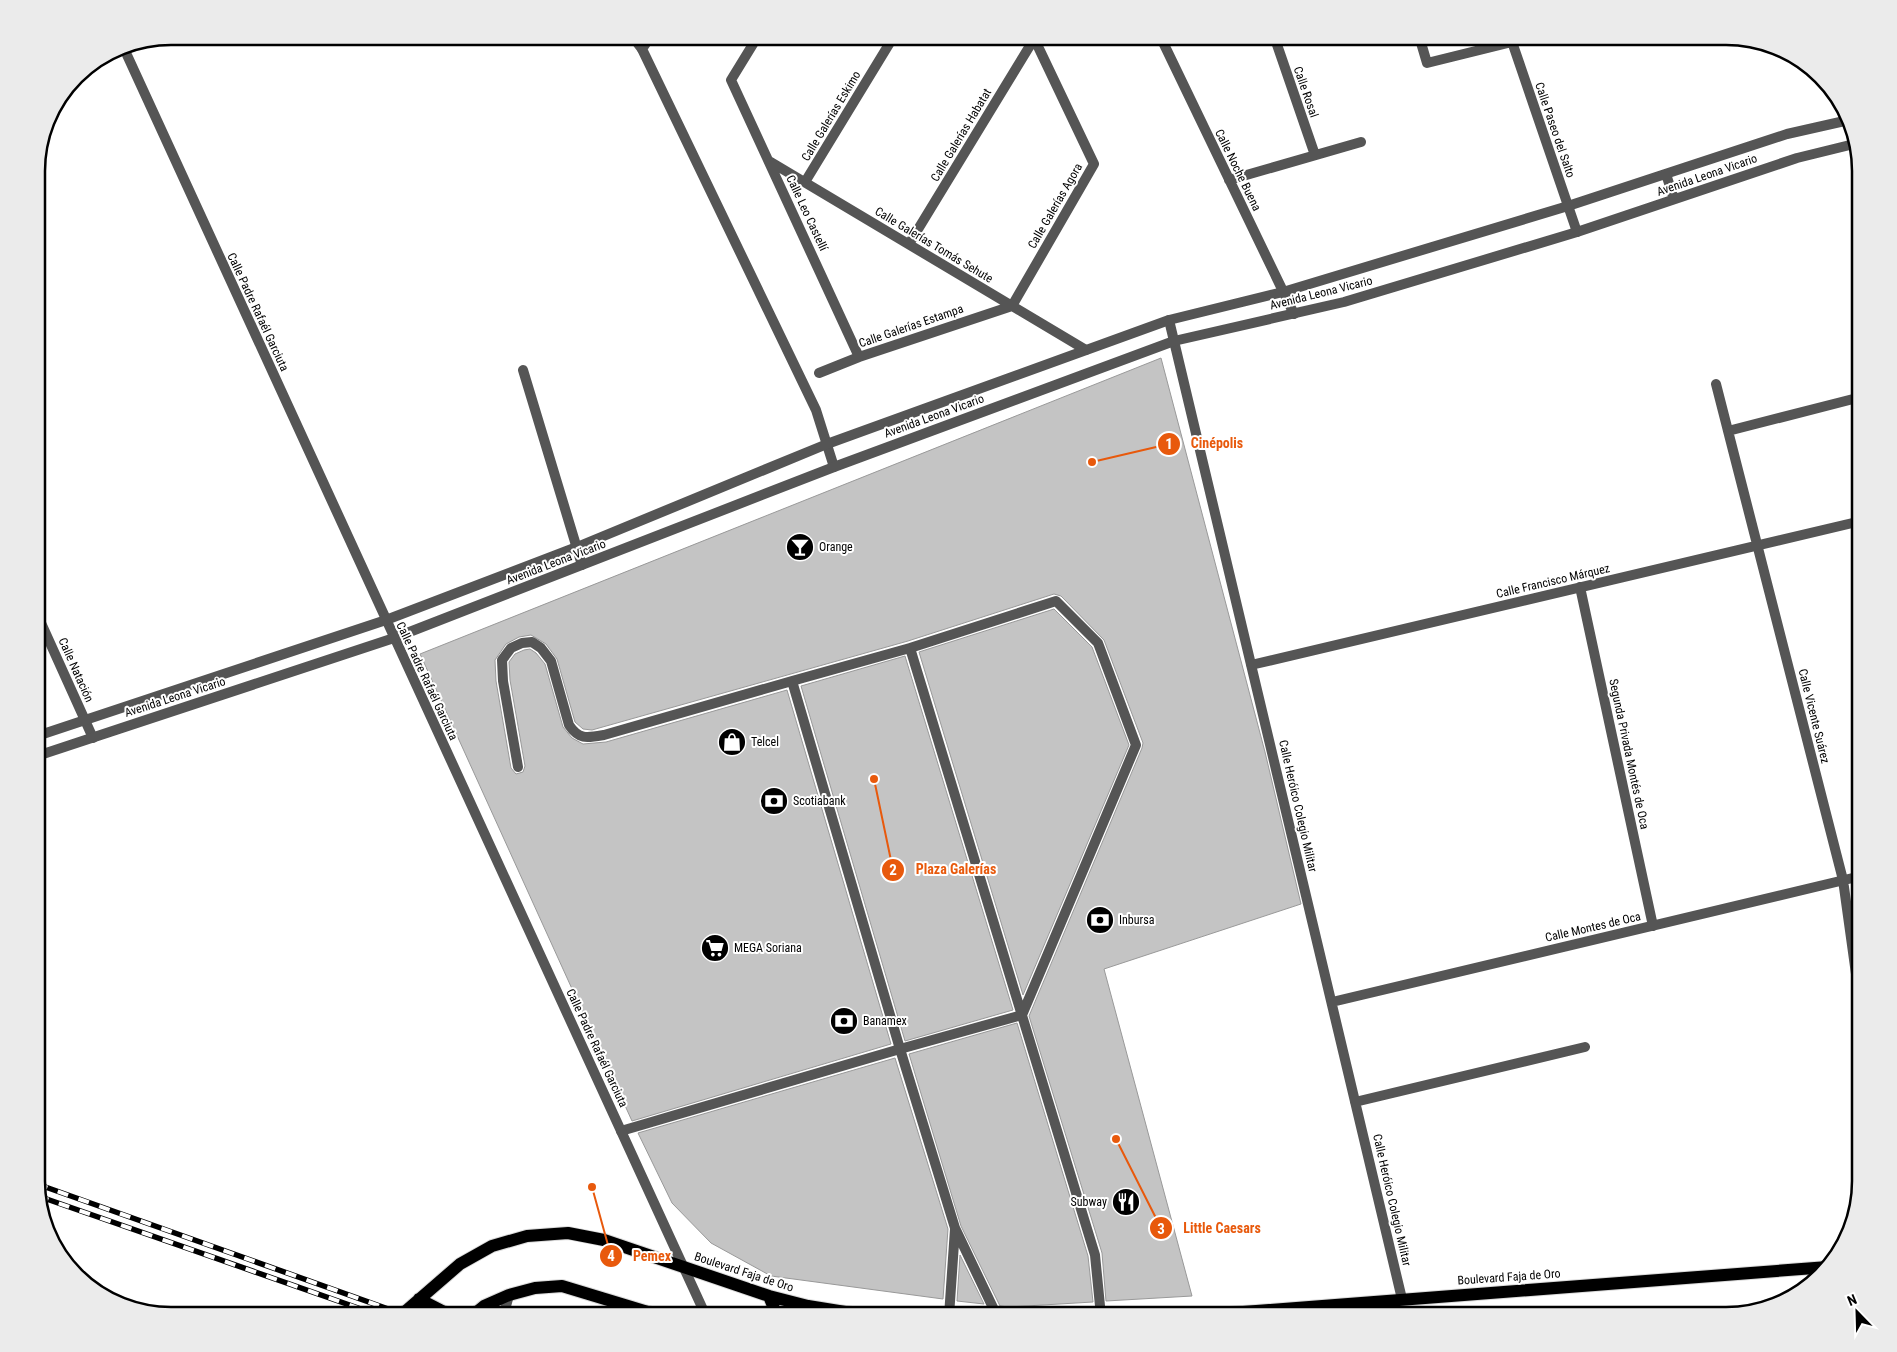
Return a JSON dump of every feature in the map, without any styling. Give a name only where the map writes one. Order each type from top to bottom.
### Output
[{"type":"main road","name":"Boulevard Faja de Oro","points":[[410,1307],[460,1264],[492,1246],[527,1236],[568,1233],[604,1240],[769,1296],[814,1307]]},
{"type":"main road","name":"Boulevard Faja de Oro","points":[[1296,1307],[1817,1268]]},
{"type":"main road","points":[[483,1307],[509,1295],[535,1288],[562,1286],[631,1307]]},
{"type":"main road","points":[[769,1296],[773,1307]]},
{"type":"main road","points":[[419,1299],[435,1307]]},
{"type":"street","points":[[639,45],[812,401],[834,467]]},
{"type":"street","points":[[642,49],[644,45]]},
{"type":"street","name":"Calle Leo Castellí","points":[[752,45],[731,80],[859,357]]},
{"type":"street","name":"Calle Galerías Eskimo","points":[[805,182],[889,45]]},
{"type":"street","name":"Calle Galerías Habatat","points":[[909,244],[1029,45]]},
{"type":"street","name":"Calle Galerías Agora","points":[[1012,306],[1094,164],[1036,45]]},
{"type":"street","name":"Calle Noche Buena","points":[[1164,45],[1294,314]]},
{"type":"street","name":"Calle Rosal","points":[[1277,45],[1314,155]]},
{"type":"street","points":[[1422,45],[1427,63],[1490,45]]},
{"type":"street","name":"Calle Paseo del Salto","points":[[1513,45],[1577,232]]},
{"type":"street","name":"Calle Padre Rafaél Garciuta","points":[[127,55],[702,1307]]},
{"type":"street","name":"Avenida Leona Vicario","points":[[45,733],[386,620],[577,547],[827,444],[1169,320],[1283,292],[1568,206],[1787,134],[1842,122]]},
{"type":"street","points":[[1229,180],[1361,142]]},
{"type":"street","name":"Avenida Leona Vicario","points":[[45,753],[394,638],[834,467],[1174,341],[1344,302],[1577,232],[1797,158],[1849,145]]},
{"type":"street","name":"Calle Galerías Tomás Sehute","points":[[769,161],[1086,350]]},
{"type":"street","points":[[1666,174],[1674,199]]},
{"type":"street","name":"Calle Galerías Estampa","points":[[819,373],[859,357],[1012,306]]},
{"type":"street","name":"Calle Heróico Colegio Militar","points":[[1169,320],[1402,1298]]},
{"type":"street","points":[[523,370],[582,565]]},
{"type":"street","name":"Calle Vicente Suárez","points":[[1716,384],[1843,880],[1852,945]]},
{"type":"street","points":[[1728,431],[1852,399]]},
{"type":"street","name":"Calle Francisco Márquez","points":[[1251,665],[1852,523]]},
{"type":"street","name":"Segunda Privada Montés de Oca","points":[[1580,587],[1653,926]]},
{"type":"street","points":[[518,767],[502,681],[502,660],[512,648],[522,643],[532,642],[541,648],[551,660],[569,725],[575,734],[587,738],[604,735],[910,648],[1056,601],[1098,643],[1136,745],[1022,1015]]},
{"type":"street","name":"Calle Natación","points":[[45,633],[93,738]]},
{"type":"street","points":[[910,648],[1096,1255],[1100,1307]]},
{"type":"street","points":[[792,681],[900,1049],[955,1228],[993,1307]]},
{"type":"street","name":"Calle Montes de Oca","points":[[1332,1002],[1852,878]]},
{"type":"street","points":[[621,1131],[1022,1015]]},
{"type":"street","points":[[1355,1102],[1585,1046]]},
{"type":"street","points":[[950,1307],[955,1228]]},
{"type":"street","points":[[506,1307],[509,1295]]},
{"type":"building","points":[[1161,358],[1265,752],[1301,904],[1104,969],[1192,1296],[1106,1301],[1102,1253],[1029,1016],[1143,743],[1104,640],[1061,596],[1054,594],[908,641],[592,730],[583,729],[575,722],[557,659],[546,644],[531,635],[519,637],[506,644],[495,660],[496,681],[511,768],[516,774],[523,772],[525,766],[510,680],[509,662],[515,654],[524,650],[530,649],[536,653],[545,664],[563,727],[572,738],[583,744],[606,742],[787,690],[891,1044],[632,1121],[420,654]]},
{"type":"building","points":[[1054,609],[1092,647],[1129,745],[1023,995],[919,652]]},
{"type":"building","points":[[905,656],[1013,1010],[905,1041],[801,686]]},
{"type":"building","points":[[1017,1023],[1088,1256],[1093,1302],[1000,1306],[961,1226],[909,1054]]},
{"type":"building","points":[[895,1058],[948,1229],[943,1299],[771,1276],[711,1243],[672,1203],[638,1133]]},
{"type":"building","points":[[960,1255],[984,1304],[957,1301]]},
{"type":"railway","points":[[45,1187],[383,1307]]},
{"type":"railway","points":[[46,1199],[355,1307]]},
{"type":"place","name":"Cinépolis","points":[[1092,462]]},
{"type":"place","name":"Orange","points":[[800,547]]},
{"type":"place","name":"Telcel","points":[[732,742]]},
{"type":"place","name":"Plaza Galerías","points":[[874,779]]},
{"type":"place","name":"Scotiabank","points":[[774,801]]},
{"type":"place","name":"Inbursa","points":[[1100,920]]},
{"type":"place","name":"MEGA Soriana","points":[[715,948]]},
{"type":"place","name":"Banamex","points":[[844,1021]]},
{"type":"place","name":"Little Caesars","points":[[1116,1139]]},
{"type":"place","name":"Pemex","points":[[592,1187]]},
{"type":"place","name":"Subway","points":[[1126,1202]]}]
